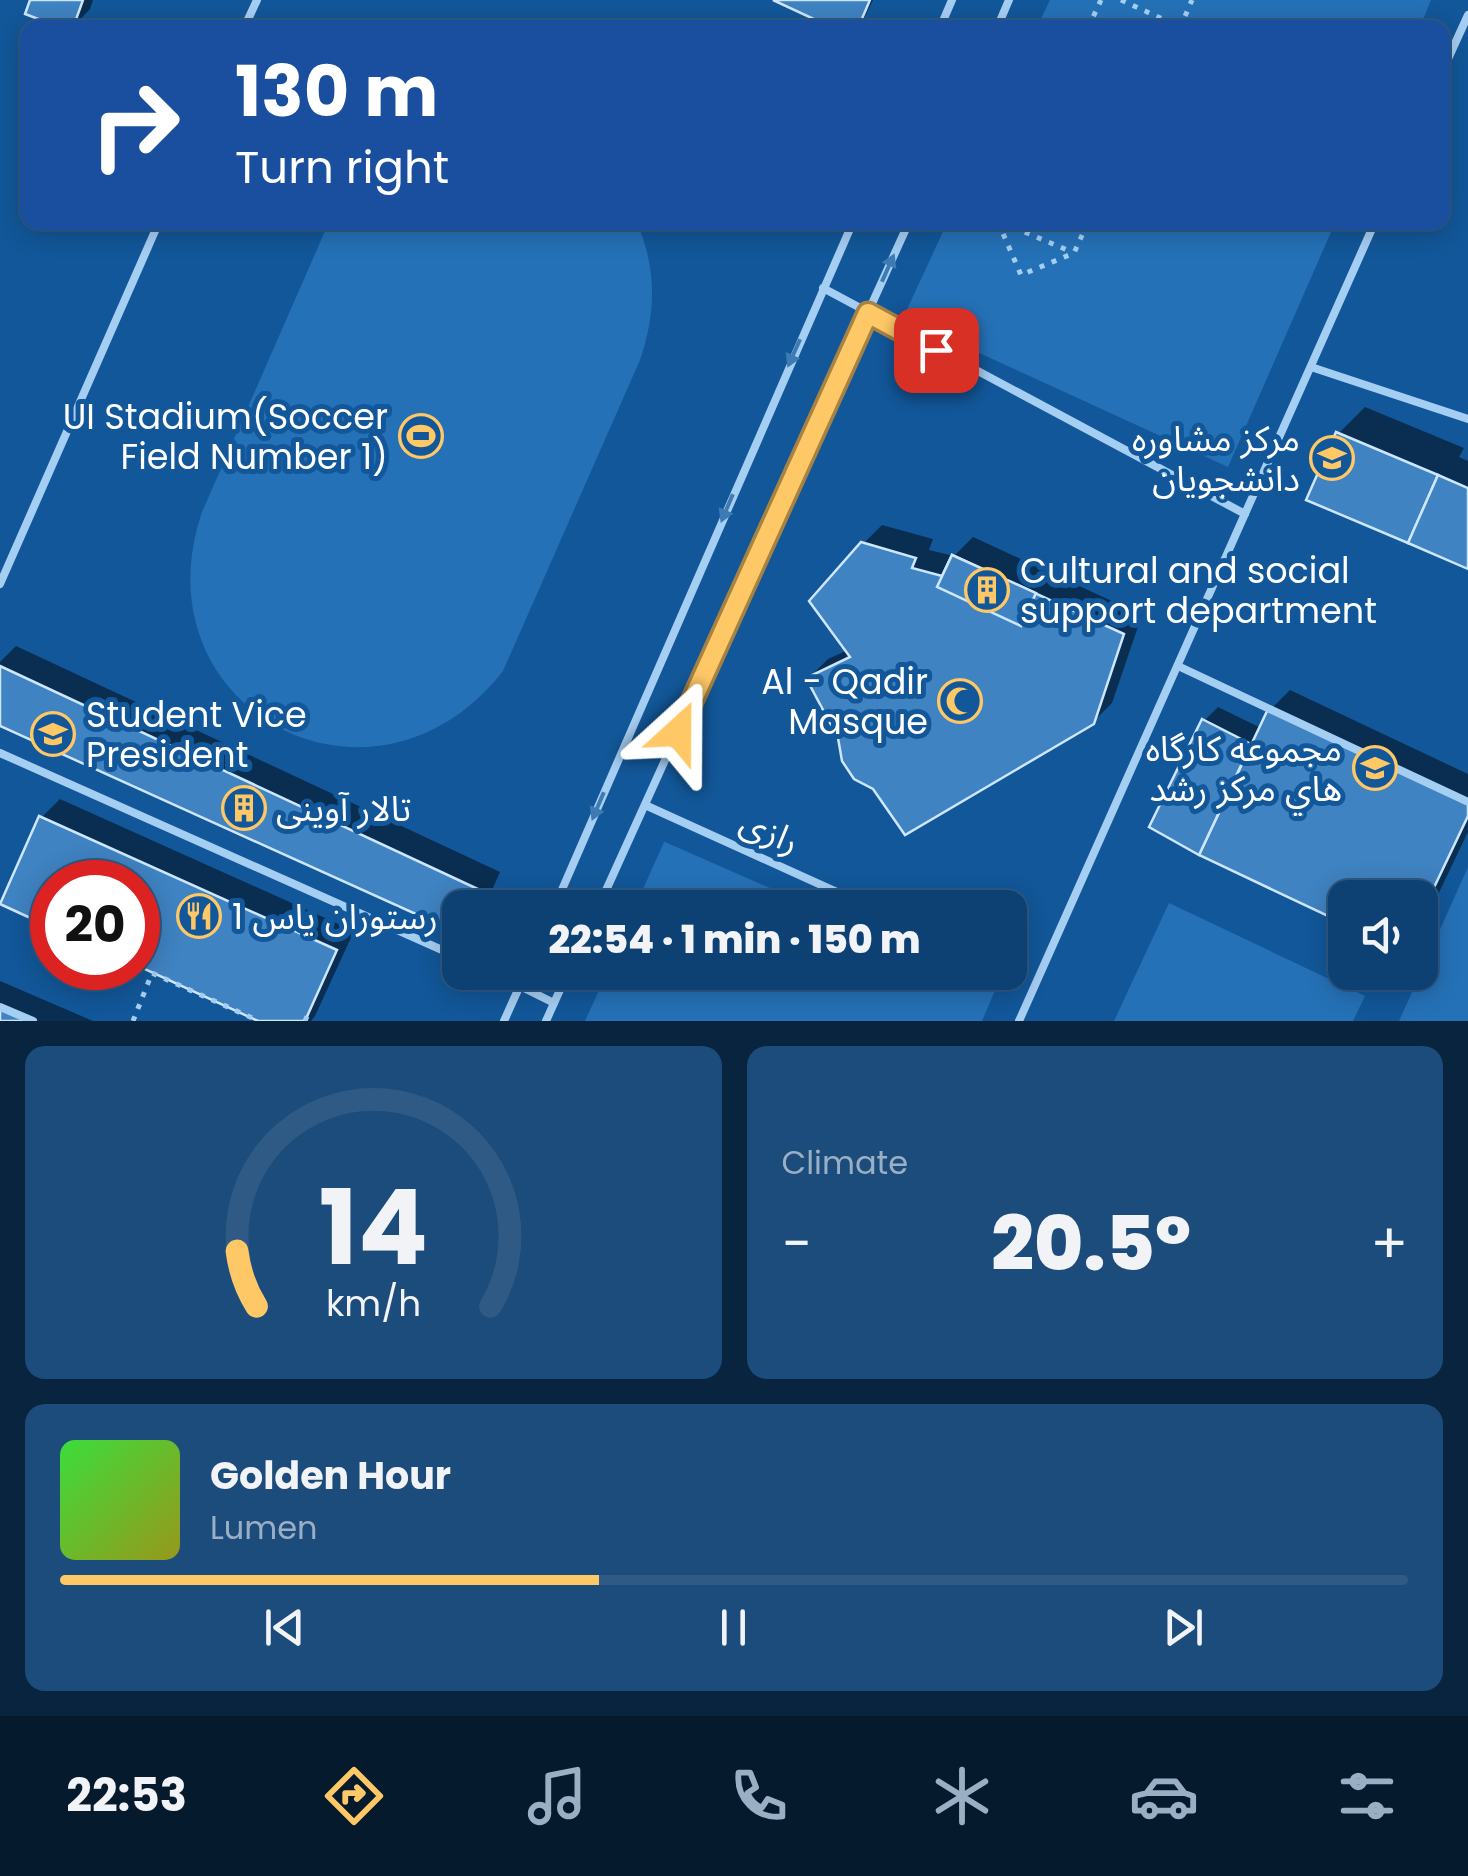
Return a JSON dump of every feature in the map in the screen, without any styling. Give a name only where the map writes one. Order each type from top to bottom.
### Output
[{"type":"lane","points":[[1450,54],[1468,15]]},
{"type":"lane","points":[[0,584],[155,230]]},
{"type":"lane","points":[[562,890],[849,230]]},
{"type":"lane","points":[[606,890],[905,230]]},
{"type":"lane","points":[[1019,1021],[1372,230]]},
{"type":"lane","points":[[823,288],[1245,514]]},
{"type":"lane","points":[[1311,367],[1468,419]]},
{"type":"lane","points":[[1178,666],[1468,802]]},
{"type":"lane","points":[[0,753],[442,950]]},
{"type":"lane","name":"رازی","points":[[645,805],[832,890]]},
{"type":"lane","points":[[504,1021],[518,990]]},
{"type":"lane","points":[[529,990],[554,1003]]},
{"type":"lane","points":[[546,1021],[560,990]]},
{"type":"lane","points":[[0,1007],[33,1021]]},
{"type":"path","points":[[1121,0],[1165,20]]},
{"type":"path","points":[[1002,230],[1020,275],[1074,253],[1084,230]]},
{"type":"path","points":[[1018,230],[1074,253]]},
{"type":"path","points":[[133,1021],[152,973],[258,1021]]},
{"type":"path","points":[[305,1021],[310,1008]]},
{"type":"shaded area","points":[[1050,0],[1431,0],[1423,20],[1040,20]]},
{"type":"shaded area","name":"UI Stadium(Soccer Field Number 1)","points":[[325,230],[640,230],[652,291],[640,360],[503,671],[450,720],[392,744],[333,745],[279,728],[234,693],[203,644],[190,582],[202,512]]},
{"type":"shaded area","points":[[943,230],[1332,230],[1228,467],[903,318]]},
{"type":"shaded area","points":[[665,842],[774,890],[643,890]]},
{"type":"shaded area","points":[[1468,867],[1468,1021],[1399,1021],[1413,990],[1438,990],[1438,934]]},
{"type":"shaded area","points":[[1169,903],[1328,978],[1328,990],[1352,990],[1365,996],[1353,1021],[1114,1021]]},
{"type":"shaded area","points":[[599,990],[995,990],[982,1021],[585,1021]]},
{"type":"building","points":[[30,0],[83,0],[76,20],[41,20],[25,14]]},
{"type":"building","points":[[773,0],[870,0],[861,20],[816,20]]},
{"type":"building","points":[[1336,432],[1438,475],[1408,543],[1306,500]]},
{"type":"building","points":[[1438,475],[1468,488],[1468,569],[1408,543]]},
{"type":"building","name":"Al - Qadir Masque","points":[[861,542],[916,558],[912,568],[942,576],[952,555],[1124,634],[1094,724],[905,835],[873,789],[854,779],[842,761],[838,738],[806,678],[850,657],[809,601]]},
{"type":"building","name":"Cultural and social support department","points":[[952,555],[1036,593],[1021,626],[937,587]]},
{"type":"building","name":"تالار آوینی","points":[[0,666],[480,890],[442,890],[442,926],[0,726]]},
{"type":"building","points":[[1269,707],[1468,802],[1468,816],[1438,880],[1328,880],[1328,916],[1199,855]]},
{"type":"building","points":[[1202,719],[1251,744],[1199,855],[1149,827]]},
{"type":"building","name":"رستوران یاس 1","points":[[39,816],[137,860],[30,860],[30,918],[0,904]]},
{"type":"building","name":"رستوران یاس 1","points":[[160,870],[337,950],[305,1021],[258,1021],[160,976]]},
{"type":"building","points":[[0,1007],[33,1021],[0,1021]]},
{"type":"place","name":"UI Stadium(Soccer Field Number 1)","points":[[421,436]]},
{"type":"place","name":"مرکز مشاوره دانشجویان","points":[[1332,458]]},
{"type":"place","name":"Cultural and social support department","points":[[987,590]]},
{"type":"place","name":"Al - Qadir Masque","points":[[960,701]]},
{"type":"place","name":"Student Vice President","points":[[53,734]]},
{"type":"place","name":"مجموعه کارگاه هاي مرکز رشد","points":[[1375,768]]},
{"type":"place","name":"تالار آوینی","points":[[244,808]]},
{"type":"place","name":"رستوران یاس 1","points":[[199,916]]},
{"type":"route","points":[[678,732],[868,313],[936,350]]}]
